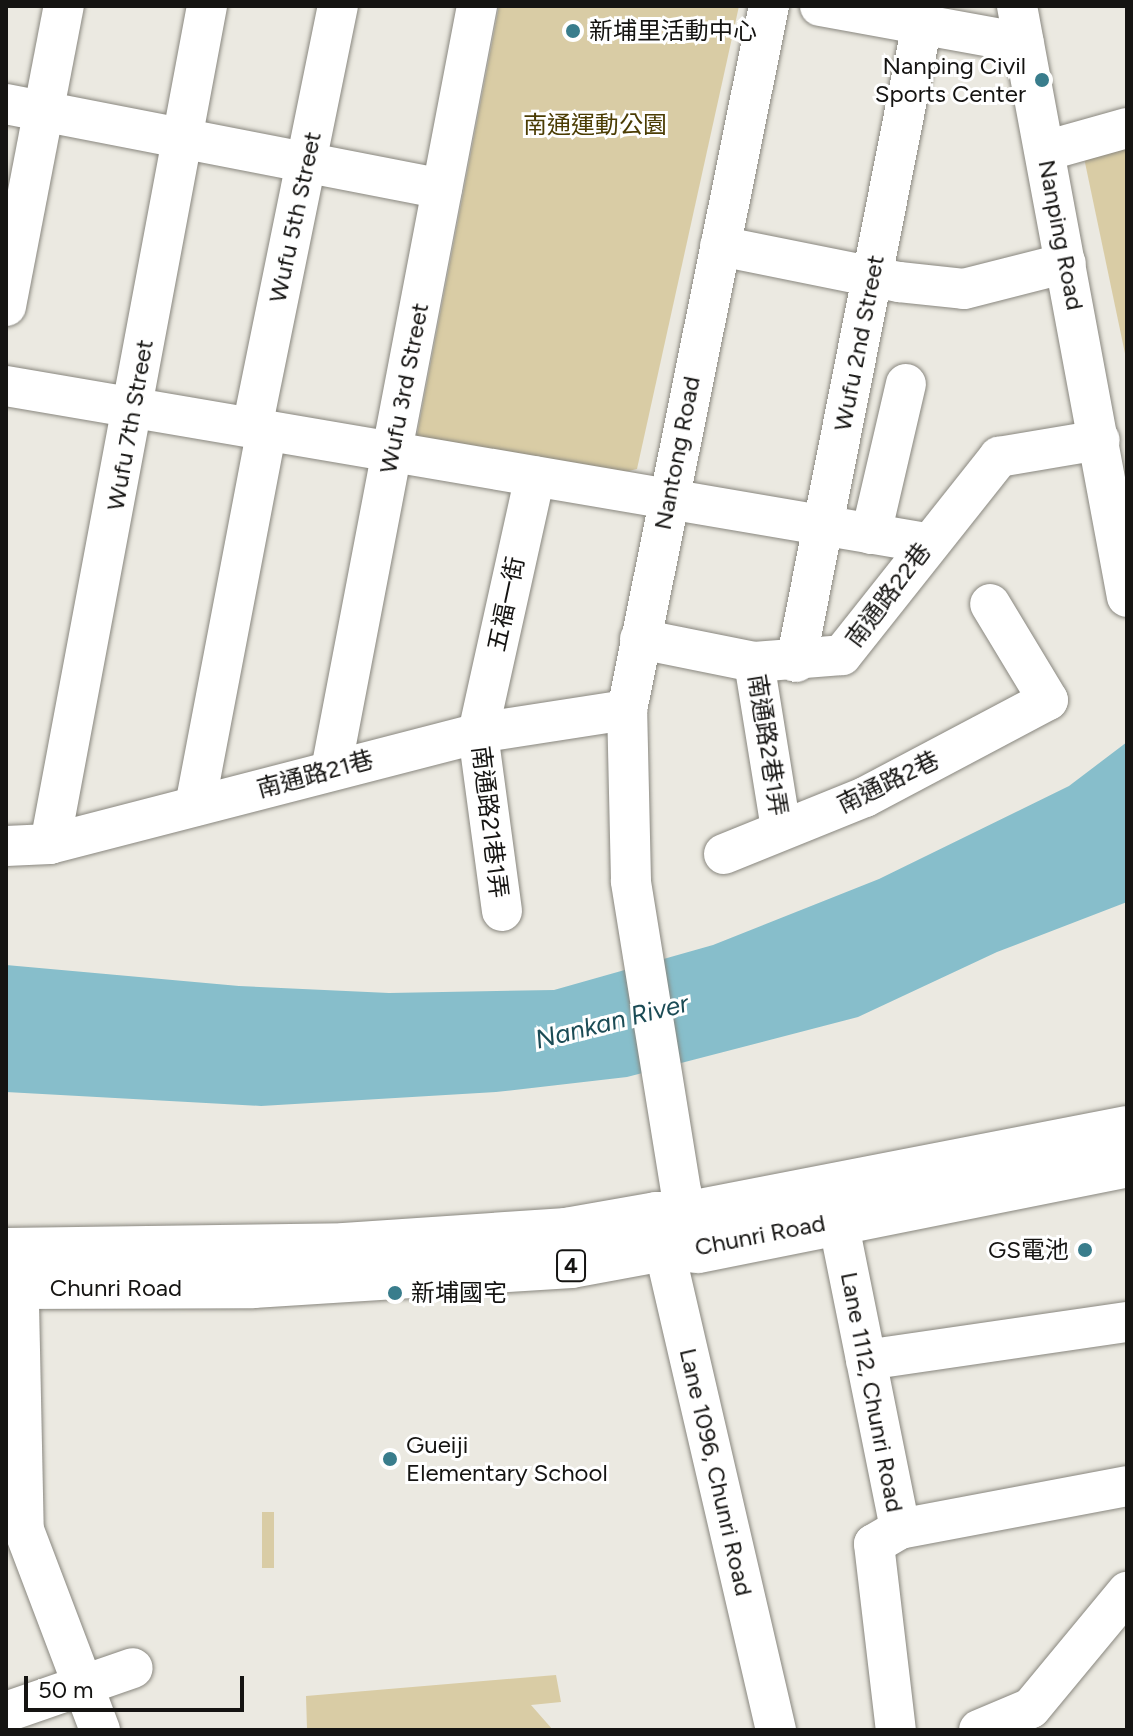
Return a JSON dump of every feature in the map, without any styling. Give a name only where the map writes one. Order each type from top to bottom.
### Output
[{"type":"main road","name":"Chunri Road","points":[[12,1269],[566,1230],[676,1232],[834,1201],[1127,1128]]},
{"type":"main road","name":"Chunri Road","points":[[834,1201],[1127,1165]]},
{"type":"street","points":[[6,306],[25,108],[64,6]]},
{"type":"street","name":"Wufu 7th Street","points":[[50,844],[207,6]]},
{"type":"street","name":"Wufu 5th Street","points":[[195,806],[306,163],[338,6]]},
{"type":"street","name":"Wufu 3rd Street","points":[[331,770],[477,6]]},
{"type":"street","name":"Nantong Road","points":[[676,1232],[672,1134],[635,905],[627,710],[667,499],[769,6]]},
{"type":"street","points":[[820,6],[922,24],[1020,24]]},
{"type":"street","name":"Wufu 2nd Street","points":[[796,662],[922,24]]},
{"type":"street","name":"Nanping Road","points":[[1020,24],[1127,597]]},
{"type":"street","points":[[25,108],[442,189]]},
{"type":"street","points":[[1045,151],[1127,128]]},
{"type":"street","points":[[720,246],[873,277],[964,289],[1066,263]]},
{"type":"street","points":[[871,534],[906,384]]},
{"type":"street","points":[[6,386],[926,543]]},
{"type":"street","name":"南通路22巷","points":[[640,639],[754,662],[796,662],[842,655],[926,543],[999,457],[1102,452]]},
{"type":"street","name":"五福一街","points":[[478,733],[535,476]]},
{"type":"street","name":"南通路2巷","points":[[724,854],[865,797],[1048,700],[990,604]]},
{"type":"street","name":"南通路2巷1弄","points":[[754,662],[781,829]]},
{"type":"street","name":"南通路21巷","points":[[6,846],[50,844],[478,733],[627,710]]},
{"type":"street","name":"南通路21巷1弄","points":[[478,733],[502,911]]},
{"type":"street","name":"Lane 1112, Chunri Road","points":[[834,1201],[900,1529],[874,1544],[896,1730]]},
{"type":"street","name":"Lane 1096, Chunri Road","points":[[676,1232],[776,1730]]},
{"type":"street","points":[[12,1269],[24,1530],[100,1730]]},
{"type":"street","points":[[866,1360],[1127,1322]]},
{"type":"street","points":[[900,1529],[1127,1486]]},
{"type":"street","points":[[979,1730],[1031,1708],[1127,1592]]},
{"type":"street","points":[[6,1712],[133,1668]]},
{"type":"green space","name":"南通運動公園","points":[[499,6],[739,6],[637,469],[607,476],[415,445]]},
{"type":"green space","points":[[1127,140],[1127,363],[1083,153]]},
{"type":"green space","points":[[262,1512],[274,1512],[274,1568],[262,1568]]},
{"type":"green space","points":[[556,1675],[561,1702],[531,1705],[553,1730],[307,1729],[306,1696]]},
{"type":"water","name":"Nankan River","points":[[1127,742],[1127,902],[997,952],[858,1017],[627,1077],[496,1092],[261,1106],[6,1092],[6,965],[239,986],[389,993],[554,990],[713,945],[879,879],[1069,786]]},
{"type":"place","name":"新埔里活動中心","points":[[573,31]]},
{"type":"place","name":"Nanping Civil Sports Center","points":[[1042,80]]},
{"type":"place","name":"GS電池","points":[[1085,1250]]},
{"type":"place","name":"新埔國宅","points":[[395,1293]]},
{"type":"place","name":"Gueiji Elementary School","points":[[390,1459]]}]
